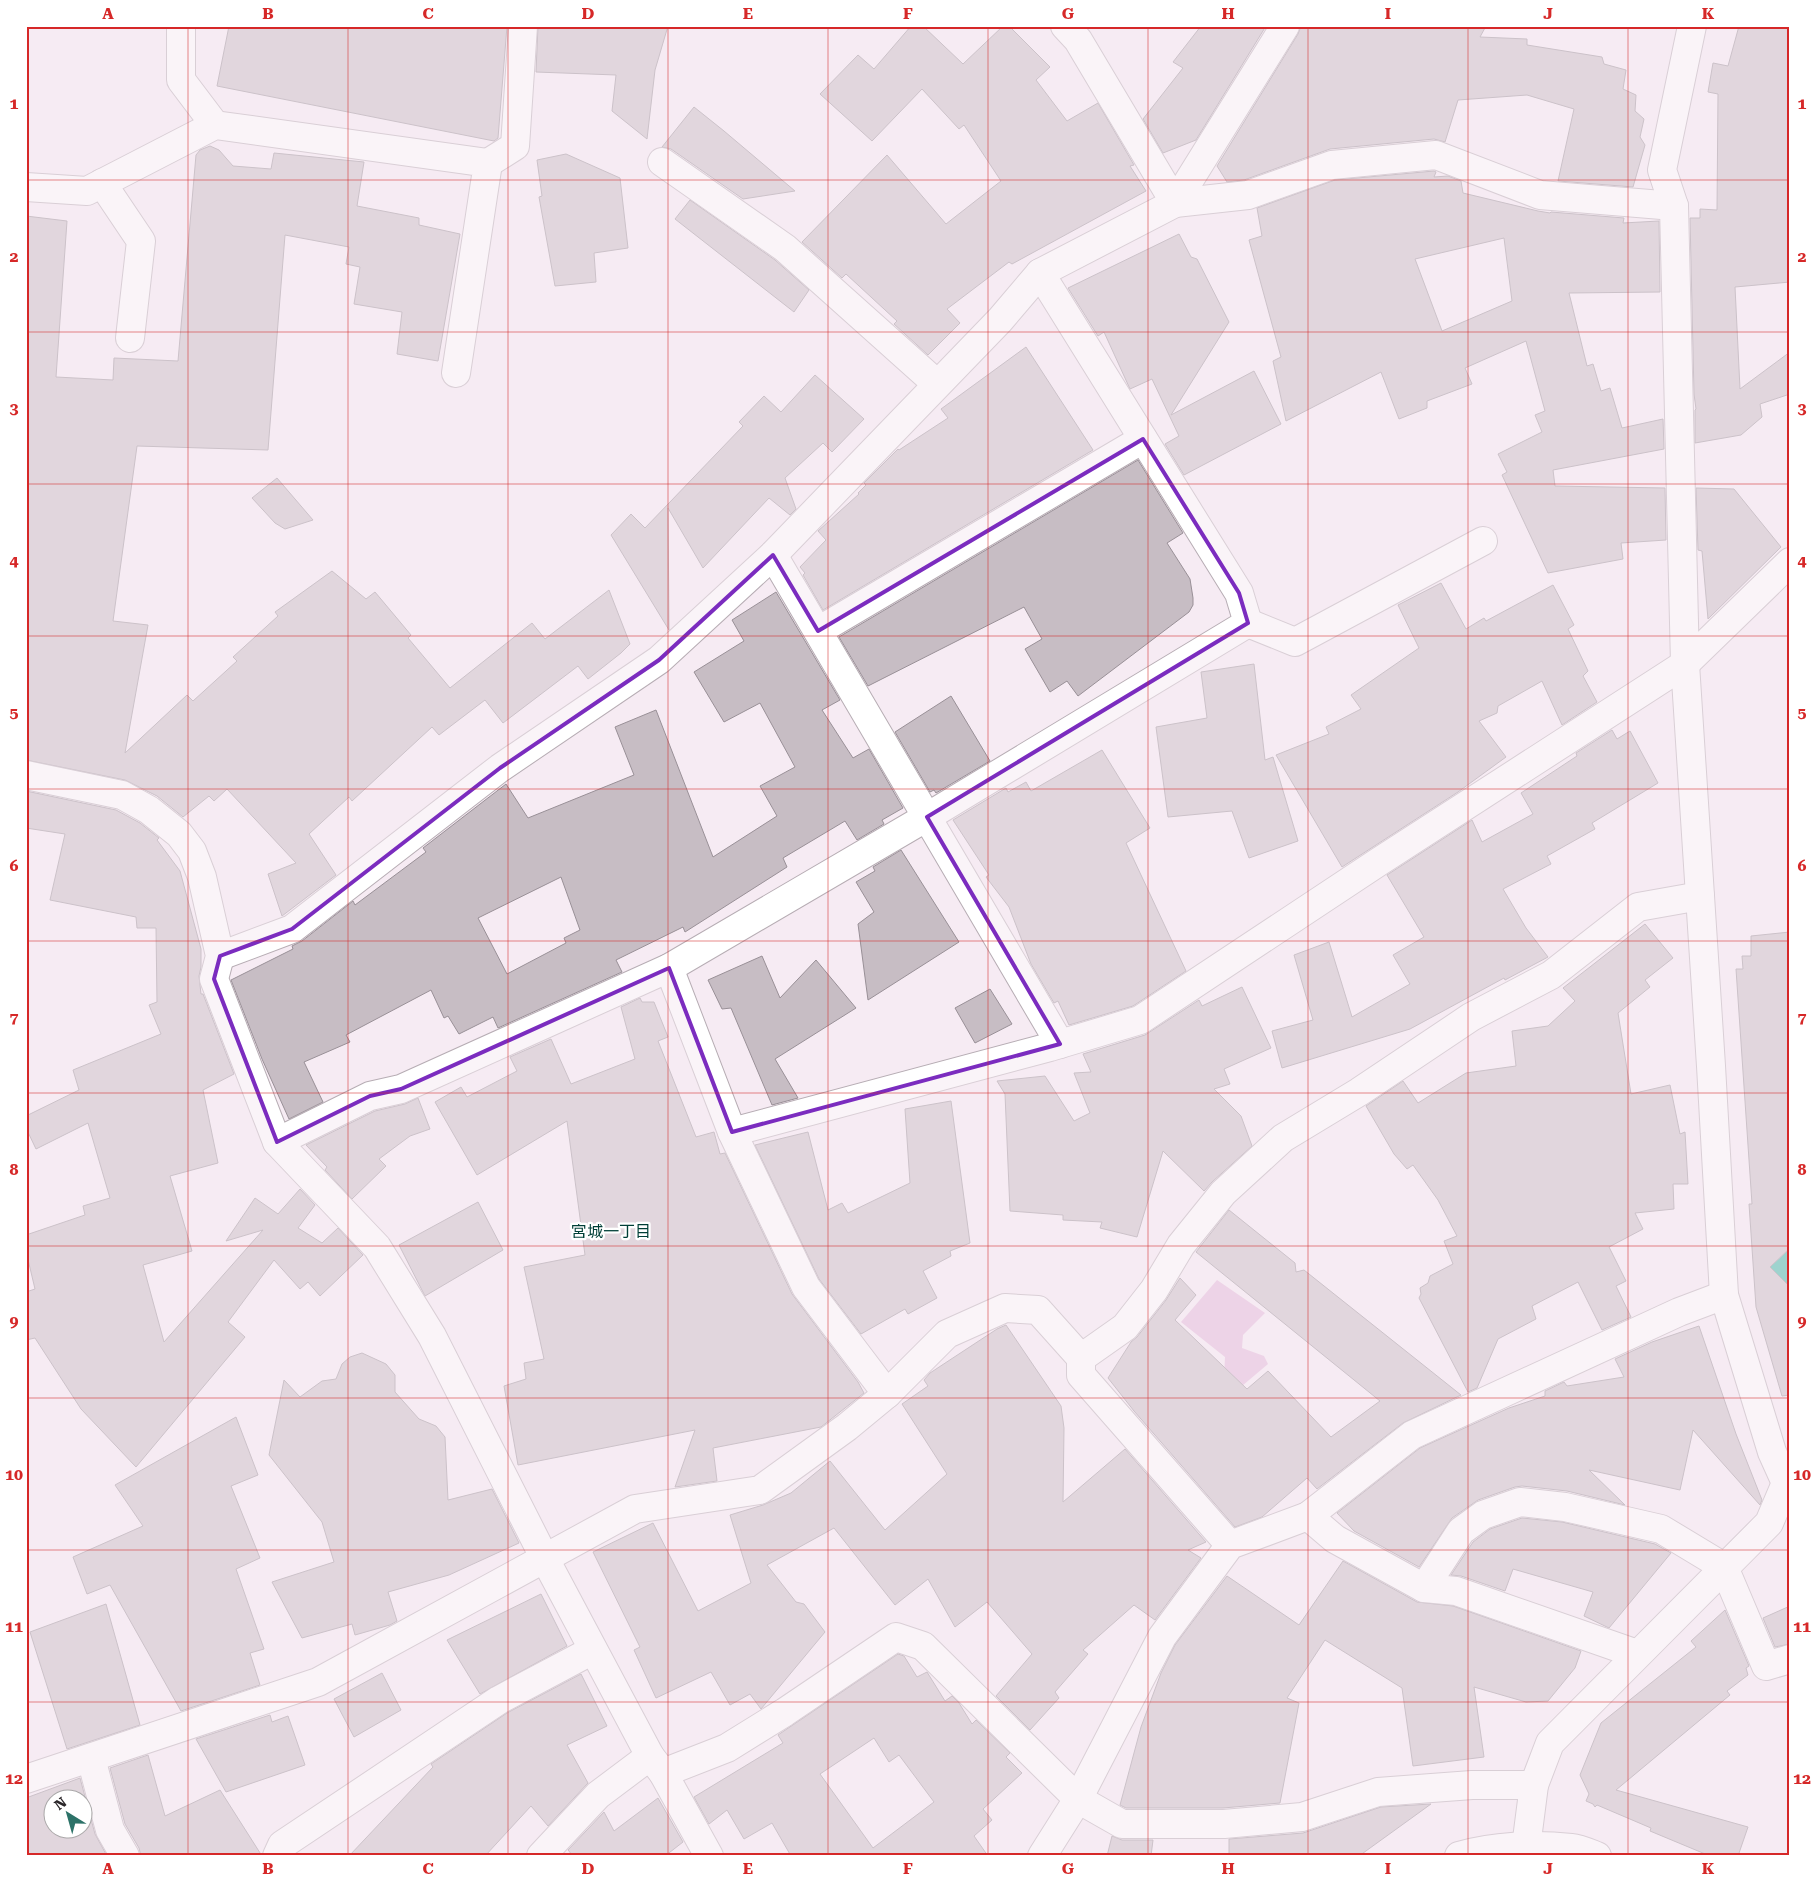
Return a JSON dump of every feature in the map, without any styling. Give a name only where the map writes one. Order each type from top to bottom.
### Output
[{"type":"street","points":[[181,26],[181,80],[215,125]]},
{"type":"street","points":[[26,187],[86,191],[215,125],[488,163],[516,146],[523,26]]},
{"type":"street","points":[[1065,26],[1078,40],[1175,203]]},
{"type":"street","points":[[1175,203],[1242,92],[1285,26]]},
{"type":"street","points":[[1526,1847],[1534,1785],[1550,1743],[1769,1523],[1788,1482],[1772,1452],[1724,1295],[1685,664],[1674,206],[1662,170],[1692,26]]},
{"type":"street","points":[[220,956],[292,929],[500,768],[659,660],[773,556],[1000,320],[1040,273],[1175,203],[1248,195],[1332,165],[1436,155],[1540,195],[1674,206]]},
{"type":"street","points":[[662,162],[785,248],[937,384]]},
{"type":"street","points":[[456,373],[488,163]]},
{"type":"street","points":[[102,183],[141,241],[130,338]]},
{"type":"street","points":[[1040,273],[1239,593],[1248,623]]},
{"type":"street","points":[[818,631],[1143,439]]},
{"type":"street","points":[[1248,623],[1294,642],[1483,541]]},
{"type":"street","points":[[773,556],[1060,1044]]},
{"type":"street","points":[[732,1132],[1060,1044],[1140,1020],[1685,664],[1790,562]]},
{"type":"street","points":[[277,1142],[370,1096],[401,1089],[669,968],[928,817],[1248,623]]},
{"type":"street","points":[[26,775],[122,795],[150,810],[179,834],[192,852],[202,877],[220,956],[214,979],[277,1142],[377,1247],[432,1336],[593,1650],[656,1765],[709,1856]]},
{"type":"street","points":[[1081,1358],[1125,1327],[1154,1290],[1181,1245],[1223,1193],[1283,1138],[1360,1092],[1472,1017],[1551,975],[1638,907],[1700,896]]},
{"type":"street","points":[[669,968],[732,1132],[806,1287],[887,1394]]},
{"type":"street","points":[[1042,1856],[1078,1800],[1162,1637],[1230,1545],[1308,1516],[1412,1435],[1679,1312],[1724,1295]]},
{"type":"street","points":[[26,1779],[318,1682],[635,1509],[760,1490],[847,1427],[887,1394],[947,1334],[1005,1308],[1038,1310],[1081,1358],[1081,1375],[1230,1545]]},
{"type":"street","points":[[1424,1588],[1461,1531],[1483,1515],[1520,1502],[1565,1507],[1661,1529],[1724,1567],[1766,1666],[1790,1659]]},
{"type":"street","points":[[1308,1516],[1335,1538],[1424,1588],[1456,1591],[1638,1654]]},
{"type":"street","points":[[541,1856],[598,1795],[656,1765],[726,1748],[785,1712],[896,1637],[923,1646],[1078,1800],[1122,1824],[1224,1824],[1302,1817],[1378,1792],[1472,1785],[1534,1785]]},
{"type":"street","points":[[277,1856],[282,1845],[499,1700],[593,1650]]},
{"type":"street","points":[[91,1758],[110,1830],[125,1856]]},
{"type":"street","points":[[1459,1856],[1476,1851],[1526,1847],[1572,1848],[1597,1856]]},
{"type":"highlighted area","points":[[1143,439],[1239,593],[1248,623],[927,817],[1060,1044],[732,1132],[669,968],[401,1089],[370,1096],[277,1142],[214,979],[220,956],[292,929],[500,768],[659,660],[773,555],[818,631]]},
{"type":"shaded area","points":[[1790,1248],[1790,1287],[1770,1267]]},
{"type":"shaded area","points":[[1217,1280],[1265,1313],[1243,1335],[1242,1348],[1264,1356],[1268,1364],[1223,1402],[1225,1357],[1181,1322]]},
{"type":"building","points":[[229,26],[507,26],[498,138],[494,141],[217,86]]},
{"type":"building","points":[[538,26],[668,26],[655,70],[647,139],[612,111],[616,75],[536,72]]},
{"type":"building","points":[[911,26],[923,26],[963,64],[1003,26],[1009,26],[1050,67],[1036,80],[1067,121],[1098,103],[1134,165],[1130,166],[1146,191],[1012,264],[1009,262],[947,309],[960,323],[928,355],[894,324],[897,321],[846,274],[842,278],[802,242],[887,155],[946,224],[1001,181],[964,125],[959,129],[922,89],[872,141],[820,94],[858,55],[874,69]]},
{"type":"building","points":[[1201,26],[1266,26],[1196,140],[1163,153],[1143,119],[1183,68],[1173,62]]},
{"type":"building","points":[[1301,26],[1486,26],[1480,37],[1527,39],[1527,45],[1602,57],[1604,64],[1626,70],[1623,89],[1636,95],[1635,111],[1644,119],[1640,137],[1645,145],[1633,187],[1558,181],[1574,109],[1527,95],[1458,100],[1445,142],[1434,139],[1330,149],[1244,180],[1227,182],[1217,166],[1298,34]]},
{"type":"building","points":[[1739,26],[1790,26],[1790,282],[1735,287],[1740,389],[1790,352],[1790,394],[1760,404],[1762,417],[1741,435],[1695,443],[1696,409],[1694,394],[1690,218],[1700,218],[1700,209],[1717,210],[1718,94],[1708,92],[1713,63],[1728,66]]},
{"type":"building","points":[[694,107],[795,191],[743,199],[671,149],[662,147]]},
{"type":"building","points":[[210,146],[219,150],[233,166],[271,169],[274,153],[364,162],[357,206],[419,218],[419,225],[460,234],[438,361],[397,354],[402,312],[354,304],[360,267],[346,264],[349,247],[285,235],[268,450],[137,446],[113,621],[148,625],[125,753],[187,695],[193,701],[237,661],[233,657],[278,616],[275,612],[332,571],[366,599],[375,592],[411,635],[408,638],[450,688],[532,623],[545,639],[609,590],[630,644],[588,679],[578,666],[503,723],[485,700],[439,735],[432,727],[352,801],[349,797],[309,834],[336,875],[282,916],[268,874],[296,863],[227,789],[214,801],[209,796],[183,817],[157,796],[125,780],[26,760],[26,216],[67,221],[56,377],[113,380],[114,358],[178,361],[196,155],[200,150]]},
{"type":"building","points":[[566,154],[620,178],[628,248],[594,253],[596,282],[555,286],[539,197],[542,196],[537,160]]},
{"type":"building","points":[[1434,171],[1436,172],[1434,177],[1448,176],[1461,181],[1463,193],[1538,211],[1624,218],[1623,223],[1659,221],[1660,292],[1569,293],[1587,366],[1593,364],[1601,391],[1610,388],[1622,428],[1663,419],[1664,449],[1553,470],[1555,486],[1665,488],[1666,540],[1621,543],[1623,559],[1548,573],[1502,475],[1507,472],[1498,454],[1542,432],[1535,415],[1545,411],[1526,341],[1465,368],[1472,384],[1427,401],[1427,408],[1399,419],[1381,372],[1286,421],[1273,361],[1281,357],[1249,240],[1262,236],[1257,208],[1335,180]],"holes":[[[1504,238],[1512,301],[1442,331],[1415,259]]]},
{"type":"building","points":[[690,200],[775,260],[809,290],[794,312],[675,219]]},
{"type":"building","points":[[1179,234],[1191,257],[1197,259],[1229,322],[1171,415],[1254,371],[1281,424],[1184,475],[1165,444],[1179,436],[1152,379],[1130,389],[1104,332],[1098,336],[1068,288]]},
{"type":"building","points":[[1026,347],[1093,450],[823,610],[803,575],[805,573],[800,567],[826,540],[818,531],[859,494],[866,485],[864,483],[898,449],[948,418],[941,409]]},
{"type":"building","points":[[815,375],[864,419],[832,452],[823,443],[785,478],[796,509],[790,515],[769,498],[703,568],[668,508],[669,630],[611,535],[631,514],[645,528],[743,426],[739,422],[764,396],[781,412]]},
{"type":"building","points":[[1138,460],[1183,533],[1167,543],[1190,579],[1193,605],[1189,612],[1078,696],[1067,681],[1050,692],[1025,649],[1042,639],[1024,607],[868,686],[839,637]]},
{"type":"building","points":[[277,478],[313,520],[285,529],[275,523],[252,498]]},
{"type":"building","points":[[1696,488],[1734,489],[1781,547],[1708,619],[1702,551],[1698,550]]},
{"type":"building","points":[[1441,583],[1466,629],[1484,618],[1486,621],[1553,585],[1574,625],[1568,629],[1588,671],[1583,676],[1597,702],[1562,725],[1542,681],[1498,706],[1497,713],[1479,721],[1506,757],[1458,792],[1342,867],[1276,755],[1329,734],[1326,727],[1361,709],[1351,695],[1419,648],[1398,605]]},
{"type":"building","points":[[776,592],[840,700],[822,710],[853,758],[869,749],[903,808],[882,820],[884,824],[857,840],[845,821],[783,858],[787,867],[685,932],[683,927],[616,960],[622,972],[498,1028],[493,1017],[459,1034],[448,1016],[444,1018],[431,990],[346,1035],[350,1042],[304,1062],[323,1102],[289,1119],[262,1059],[231,980],[293,949],[292,946],[302,941],[353,901],[355,905],[426,852],[423,848],[506,784],[528,818],[634,775],[615,727],[656,710],[713,857],[777,816],[760,786],[795,767],[760,703],[724,722],[694,672],[744,641],[732,620]],"holes":[[[561,877],[580,930],[564,938],[566,943],[507,974],[478,918]]]},
{"type":"building","points":[[1254,664],[1265,760],[1273,757],[1298,841],[1249,858],[1232,811],[1168,817],[1156,727],[1207,718],[1201,672]]},
{"type":"building","points":[[951,696],[990,761],[936,793],[934,790],[930,792],[895,732]]},
{"type":"building","points":[[1612,730],[1617,739],[1630,731],[1658,783],[1592,823],[1595,829],[1547,856],[1551,864],[1503,889],[1526,928],[1548,957],[1505,980],[1504,978],[1410,1029],[1282,1068],[1272,1031],[1313,1020],[1294,955],[1329,942],[1352,1017],[1410,984],[1393,955],[1424,937],[1387,875],[1472,820],[1482,842],[1533,814],[1521,793],[1577,756],[1576,753]]},
{"type":"building","points":[[1102,750],[1150,828],[1126,843],[1186,971],[1133,1006],[1069,1025],[1058,1001],[1054,1003],[1031,964],[1009,907],[986,877],[989,875],[953,820],[1006,788],[1008,792],[1026,782],[1031,791]]},
{"type":"building","points":[[26,791],[116,810],[140,823],[159,838],[157,840],[180,871],[201,949],[199,976],[201,994],[203,994],[234,1074],[203,1090],[218,1163],[170,1176],[192,1251],[143,1265],[164,1342],[263,1230],[226,1241],[255,1198],[278,1214],[300,1189],[315,1205],[298,1228],[322,1243],[338,1228],[363,1255],[320,1296],[308,1282],[300,1289],[274,1260],[228,1322],[245,1337],[136,1467],[81,1409],[35,1338],[26,1340],[26,1292],[35,1289],[26,1251],[26,1235],[85,1215],[83,1206],[110,1198],[88,1123],[36,1149],[26,1128],[26,1116],[79,1090],[73,1070],[161,1034],[149,1005],[157,1002],[156,928],[137,928],[136,917],[50,900],[65,834],[26,828]]},
{"type":"building","points":[[901,850],[959,942],[868,1000],[858,924],[874,912],[856,882],[875,871],[873,867]]},
{"type":"building","points":[[1645,924],[1673,958],[1645,980],[1650,987],[1618,1013],[1631,1094],[1670,1085],[1680,1134],[1685,1132],[1688,1184],[1673,1184],[1674,1209],[1635,1213],[1643,1229],[1609,1247],[1626,1281],[1616,1286],[1631,1317],[1602,1330],[1578,1282],[1532,1306],[1536,1319],[1498,1339],[1477,1388],[1468,1392],[1419,1298],[1421,1294],[1420,1288],[1428,1283],[1430,1276],[1453,1264],[1444,1241],[1457,1236],[1438,1200],[1413,1165],[1407,1169],[1394,1154],[1366,1106],[1403,1081],[1418,1103],[1466,1073],[1516,1066],[1512,1031],[1548,1026],[1575,1001],[1563,988]]},
{"type":"building","points":[[1790,932],[1790,1248],[1770,1267],[1790,1287],[1790,1395],[1782,1396],[1756,1307],[1749,1204],[1752,1204],[1736,969],[1743,969],[1742,956],[1751,956],[1751,936]]},
{"type":"building","points":[[762,956],[780,998],[816,960],[856,1008],[775,1059],[798,1098],[772,1105],[731,1008],[722,1009],[708,980]]},
{"type":"building","points":[[1242,987],[1271,1048],[1224,1069],[1230,1084],[1214,1089],[1241,1116],[1252,1146],[1204,1191],[1163,1151],[1137,1237],[1100,1228],[1102,1222],[1063,1220],[1063,1215],[1010,1211],[1005,1094],[997,1081],[1045,1076],[1074,1121],[1090,1113],[1074,1073],[1091,1072],[1083,1054],[1145,1035],[1199,1000],[1202,1006]]},
{"type":"building","points":[[990,989],[1012,1024],[975,1043],[955,1008]]},
{"type":"building","points":[[640,998],[642,1002],[654,1002],[668,1037],[658,1041],[696,1137],[714,1132],[720,1154],[725,1153],[792,1294],[858,1382],[864,1393],[821,1427],[713,1448],[717,1481],[675,1487],[695,1430],[518,1465],[504,1386],[526,1379],[524,1363],[544,1359],[524,1267],[585,1255],[567,1121],[477,1175],[435,1102],[461,1087],[467,1097],[517,1071],[510,1057],[551,1039],[571,1084],[635,1059],[621,1007]]},
{"type":"building","points":[[418,1098],[430,1129],[410,1136],[379,1159],[386,1166],[352,1199],[325,1170],[327,1167],[306,1145],[375,1111],[405,1104]]},
{"type":"building","points":[[951,1101],[970,1243],[950,1251],[951,1256],[923,1271],[937,1298],[908,1314],[905,1309],[861,1334],[819,1279],[755,1145],[808,1132],[828,1210],[842,1203],[848,1213],[910,1183],[905,1109]]},
{"type":"building","points":[[478,1202],[503,1250],[425,1296],[399,1245]]},
{"type":"building","points":[[1229,1210],[1295,1263],[1296,1272],[1304,1270],[1461,1395],[1403,1423],[1317,1489],[1307,1478],[1262,1517],[1235,1527],[1134,1411],[1108,1378],[1131,1342],[1166,1300],[1180,1278],[1196,1295],[1175,1320],[1247,1389],[1268,1371],[1331,1437],[1380,1401],[1196,1252]]},
{"type":"building","points":[[1006,1325],[1061,1406],[1064,1428],[1063,1502],[1125,1449],[1206,1542],[1188,1550],[1201,1558],[1155,1620],[1134,1605],[1083,1650],[1088,1654],[1055,1692],[1059,1698],[1030,1730],[996,1696],[1032,1654],[987,1602],[955,1627],[928,1579],[895,1605],[834,1528],[767,1565],[796,1602],[804,1604],[825,1632],[761,1709],[750,1694],[730,1705],[711,1672],[656,1698],[634,1650],[640,1647],[593,1552],[653,1523],[698,1611],[751,1583],[730,1515],[763,1505],[791,1493],[830,1461],[885,1530],[947,1474],[902,1404],[928,1386],[924,1380],[930,1373]]},
{"type":"building","points":[[1699,1326],[1736,1434],[1762,1500],[1760,1505],[1693,1430],[1680,1490],[1589,1470],[1625,1505],[1567,1491],[1522,1486],[1515,1487],[1478,1500],[1452,1518],[1419,1567],[1354,1531],[1337,1513],[1420,1448],[1509,1408],[1545,1396],[1545,1391],[1564,1382],[1567,1386],[1624,1377],[1615,1359],[1652,1342]]},
{"type":"building","points":[[362,1353],[386,1364],[395,1375],[395,1392],[419,1419],[436,1426],[445,1437],[448,1500],[492,1489],[519,1543],[449,1575],[388,1592],[397,1621],[390,1625],[355,1635],[352,1624],[302,1638],[272,1582],[334,1562],[322,1522],[269,1455],[284,1380],[300,1397],[322,1381],[336,1379],[342,1364],[350,1357]]},
{"type":"building","points":[[236,1417],[258,1475],[231,1486],[260,1558],[236,1569],[264,1649],[250,1653],[260,1685],[181,1711],[110,1585],[87,1594],[73,1557],[143,1526],[115,1485]]},
{"type":"building","points":[[1522,1518],[1562,1522],[1655,1544],[1671,1553],[1609,1628],[1584,1616],[1593,1592],[1513,1569],[1505,1591],[1461,1576],[1451,1575],[1473,1542],[1490,1529]]},
{"type":"building","points":[[1343,1561],[1417,1602],[1453,1606],[1581,1651],[1575,1668],[1548,1701],[1526,1702],[1474,1687],[1484,1757],[1413,1766],[1402,1688],[1325,1640],[1287,1698],[1299,1703],[1280,1803],[1223,1808],[1126,1808],[1120,1805],[1141,1727],[1161,1673],[1175,1645],[1227,1576],[1299,1625]]},
{"type":"building","points":[[541,1594],[567,1646],[480,1694],[447,1640]]},
{"type":"building","points":[[106,1604],[140,1725],[67,1749],[30,1632]]},
{"type":"building","points":[[1790,1606],[1790,1644],[1775,1647],[1763,1618]]},
{"type":"building","points":[[1725,1610],[1749,1666],[1746,1668],[1748,1675],[1727,1691],[1730,1695],[1616,1790],[1748,1827],[1738,1856],[1710,1856],[1650,1831],[1651,1828],[1597,1805],[1595,1807],[1586,1801],[1589,1794],[1580,1775],[1601,1723],[1696,1647],[1691,1641]]},
{"type":"building","points":[[898,1654],[904,1656],[917,1677],[927,1672],[945,1701],[952,1696],[959,1703],[972,1724],[976,1720],[1010,1753],[1006,1757],[1022,1773],[983,1809],[992,1820],[974,1836],[988,1856],[791,1856],[772,1823],[744,1839],[727,1810],[709,1824],[694,1797],[783,1743],[778,1735]],"holes":[[[874,1738],[889,1762],[899,1755],[934,1802],[873,1848],[820,1774]]]},
{"type":"building","points":[[382,1673],[401,1710],[354,1737],[334,1699]]},
{"type":"building","points":[[581,1674],[607,1726],[567,1745],[588,1783],[548,1826],[531,1806],[485,1856],[349,1856],[433,1767],[431,1764],[507,1713]]},
{"type":"building","points":[[270,1715],[272,1722],[288,1716],[305,1765],[226,1792],[196,1739]]},
{"type":"building","points":[[148,1755],[165,1816],[220,1790],[262,1856],[141,1856],[139,1848],[125,1824],[110,1768]]},
{"type":"building","points":[[80,1778],[83,1790],[48,1790]]},
{"type":"building","points":[[42,1792],[42,1840],[92,1840],[92,1823],[95,1834],[107,1856],[26,1856],[26,1798]]},
{"type":"building","points":[[658,1798],[683,1842],[665,1856],[573,1856],[568,1850],[604,1812],[614,1831]]},
{"type":"building","points":[[1431,1804],[1359,1856],[1229,1856],[1229,1839],[1303,1833],[1381,1807]]},
{"type":"building","points":[[1112,1836],[1122,1840],[1153,1840],[1151,1856],[1107,1856]]},
{"type":"district","name":"宮城一丁目","points":[[611,1231]]}]
